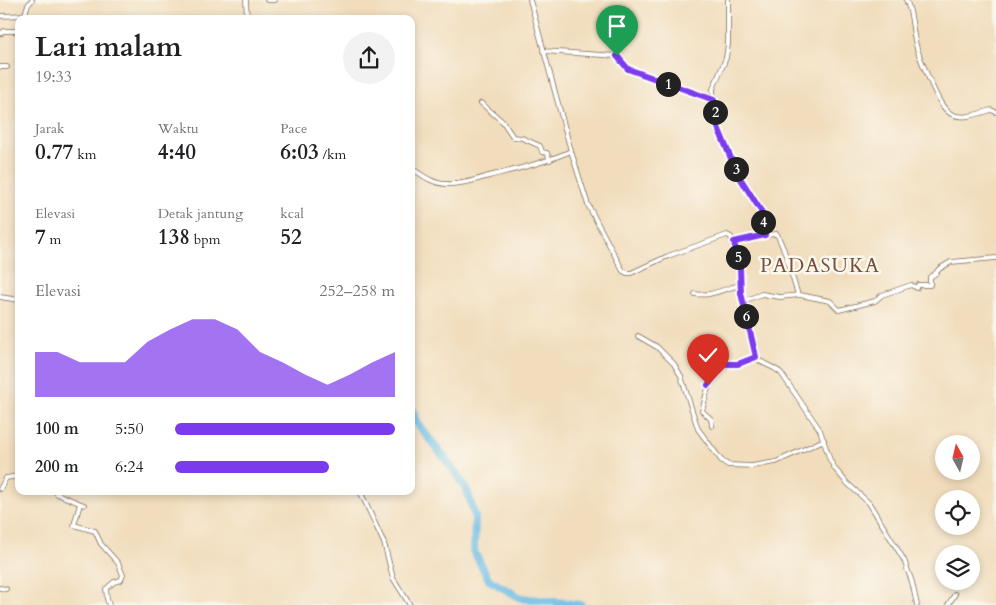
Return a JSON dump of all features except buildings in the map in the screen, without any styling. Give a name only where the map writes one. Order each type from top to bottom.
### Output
[{"type":"street","points":[[26,15],[28,4],[32,0]]},
{"type":"street","points":[[246,0],[247,15]]},
{"type":"street","points":[[267,0],[275,0]]},
{"type":"street","points":[[530,0],[571,152],[588,205],[620,267],[627,273],[636,272],[668,256],[720,236],[729,235],[734,242],[740,268],[743,301],[756,357],[760,362],[776,368],[781,373],[820,430],[835,469],[869,503],[904,560],[918,605]]},
{"type":"street","points":[[728,0],[728,47],[725,61],[713,86],[717,125],[737,173],[761,211],[765,235]]},
{"type":"street","points":[[906,0],[916,46],[944,109],[958,116],[973,116],[991,110],[996,112]]},
{"type":"street","points":[[1,16],[15,17]]},
{"type":"street","points":[[0,34],[4,31],[15,31]]},
{"type":"street","points":[[543,50],[617,56],[628,69],[714,100]]},
{"type":"street","points":[[0,67],[7,66]]},
{"type":"street","points":[[480,104],[503,122],[514,137],[522,138],[540,146],[542,152],[548,153],[550,160]]},
{"type":"street","points":[[415,170],[428,178],[447,184],[463,182],[550,160],[571,152]]},
{"type":"street","points":[[734,242],[776,234],[779,237],[798,295]]},
{"type":"street","points":[[743,301],[762,294],[779,296],[798,295],[830,301],[840,310],[875,301],[882,295],[911,285],[930,285],[930,277],[950,262],[996,258]]},
{"type":"street","points":[[695,294],[713,294],[729,287],[741,285]]},
{"type":"street","points":[[0,296],[15,299]]},
{"type":"street","points":[[638,336],[657,347],[674,364],[681,376],[698,429],[721,460],[728,465],[752,466],[776,462],[824,440]]},
{"type":"street","points":[[712,426],[711,419],[702,411],[709,383],[724,364],[738,364],[756,357]]},
{"type":"street","points":[[0,489],[6,478],[15,477]]},
{"type":"street","points":[[60,495],[82,504],[74,523],[95,531],[101,544],[118,563],[124,577],[106,588],[106,599],[109,605]]},
{"type":"street","points":[[362,495],[384,543],[393,578],[410,605]]},
{"type":"street","points":[[0,588],[6,588]]},
{"type":"street","points":[[948,605],[955,594]]},
{"type":"waterway","points":[[415,418],[417,423],[457,474],[468,493],[475,517],[474,551],[489,580],[521,598],[581,605]]},
{"type":"district","name":"PADASUKA","points":[[820,265]]},
{"type":"route","points":[[617,56],[628,69],[714,100],[715,120],[737,173],[761,211],[765,235],[734,242],[740,268],[741,293],[756,357],[738,364],[724,364],[708,385]]}]
